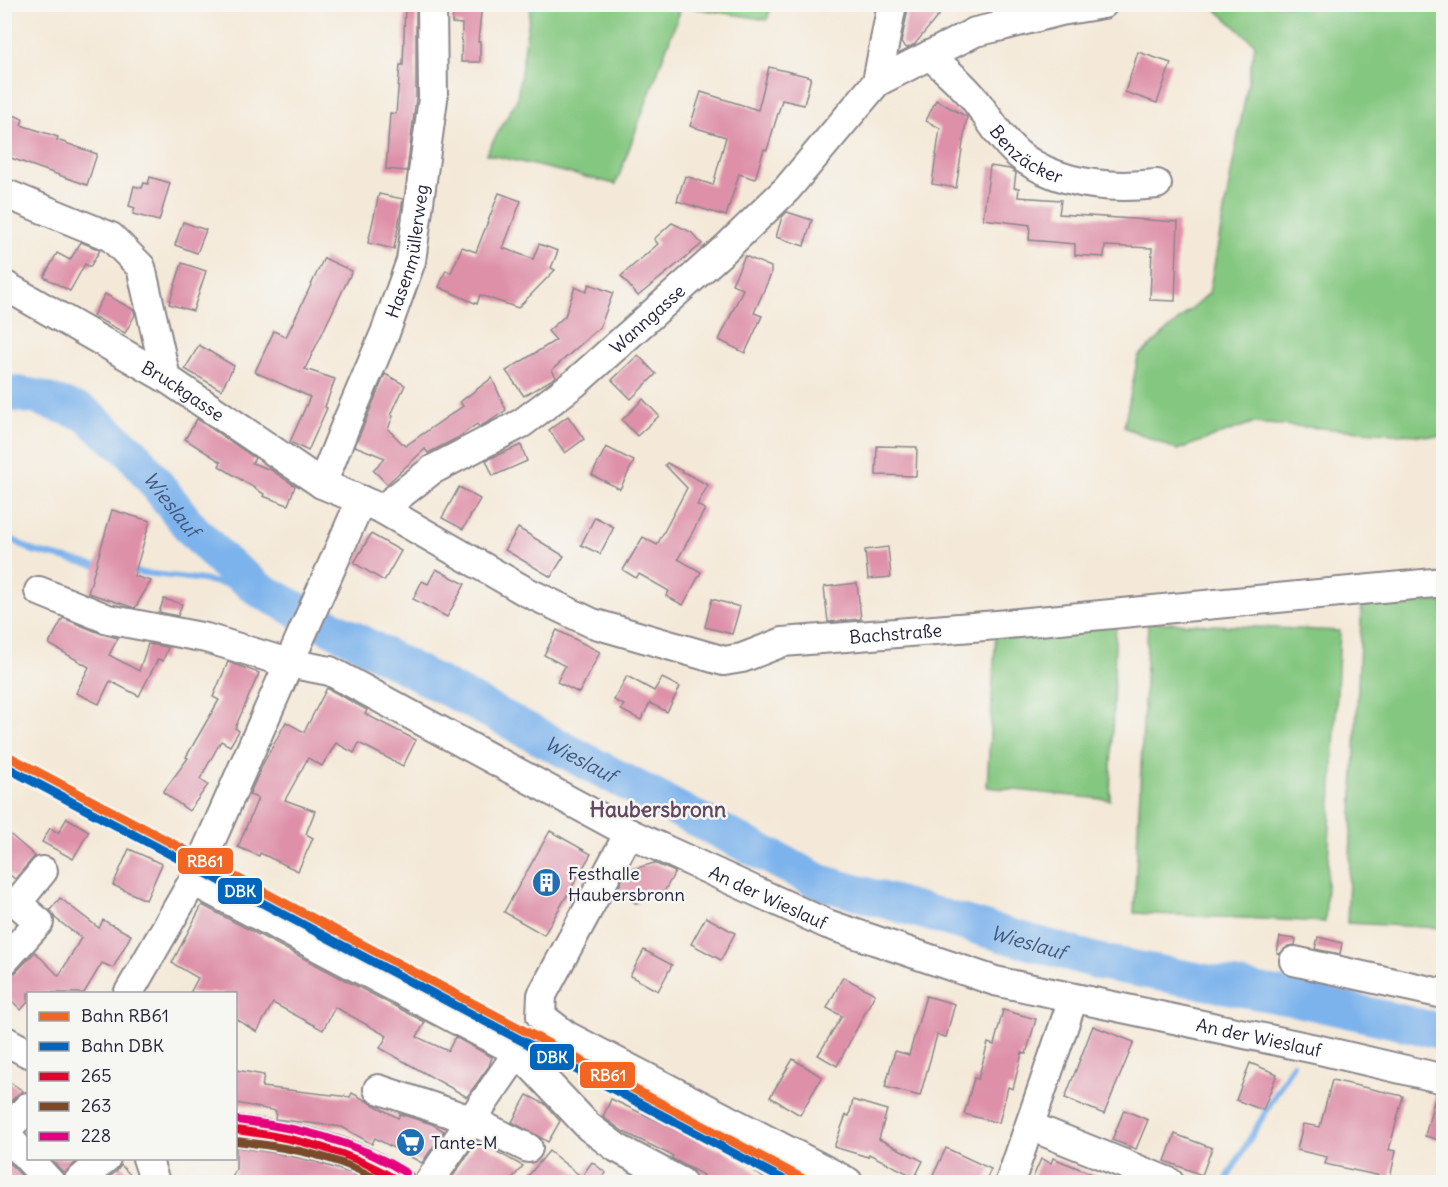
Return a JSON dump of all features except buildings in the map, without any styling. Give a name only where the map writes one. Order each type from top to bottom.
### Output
[{"type":"street","name":"Hasenmüllerweg","points":[[322,484],[385,333],[411,261],[433,99],[432,4]]},
{"type":"street","name":"Wanngasse","points":[[877,82],[892,4]]},
{"type":"street","name":"Wanngasse","points":[[371,505],[522,423],[575,383],[726,248],[787,189],[877,82],[1007,15],[1061,11],[1104,4]]},
{"type":"street","name":"Benzäcker","points":[[930,55],[975,99],[994,127],[1023,157],[1057,175],[1088,183],[1126,187],[1157,184]]},
{"type":"street","points":[[4,193],[111,237],[141,267],[166,378]]},
{"type":"street","name":"Bruckgasse","points":[[4,285],[166,378],[322,484],[371,505]]},
{"type":"street","points":[[129,992],[193,881],[326,578],[371,505]]},
{"type":"street","name":"Bachstraße","points":[[371,505],[525,591],[592,623],[724,661],[742,658],[783,642],[997,625],[1443,582]]},
{"type":"street","points":[[39,591],[108,620],[291,656]]},
{"type":"street","name":"An der Wieslauf","points":[[291,656],[330,671],[629,833],[827,924],[995,981],[1320,1050],[1443,1079]]},
{"type":"street","points":[[629,833],[542,995],[541,1016],[567,1036],[848,1182]]},
{"type":"street","points":[[4,961],[39,922],[17,903],[43,871]]},
{"type":"street","points":[[193,881],[518,1052],[589,1127],[617,1148],[681,1182]]},
{"type":"street","points":[[1294,961],[1443,994]]},
{"type":"street","points":[[1010,1182],[1073,999]]},
{"type":"street","points":[[4,1040],[27,1052]]},
{"type":"street","points":[[429,1182],[518,1052]]},
{"type":"street","points":[[378,1089],[471,1120],[528,1148]]},
{"type":"street","points":[[27,1108],[5,1134],[27,1157]]},
{"type":"street","points":[[1030,1126],[1169,1182]]},
{"type":"street","points":[[237,1130],[284,1137],[332,1149],[366,1173],[400,1182]]},
{"type":"street","points":[[29,1160],[50,1182]]},
{"type":"street","points":[[78,1182],[104,1160]]},
{"type":"street","points":[[148,1160],[155,1182]]},
{"type":"green space","points":[[531,4],[772,5],[767,20],[682,6],[616,184],[486,154],[517,99]]},
{"type":"green space","points":[[1211,5],[1443,5],[1443,437],[1252,423],[1177,450],[1124,427],[1138,357],[1209,293],[1255,44]]},
{"type":"green space","points":[[1362,599],[1443,602],[1443,928],[1347,923]]},
{"type":"green space","points":[[1116,618],[1110,800],[987,787],[996,630]]},
{"type":"green space","points":[[1148,622],[1340,631],[1325,922],[1134,913]]},
{"type":"waterway","name":"Wieslauf","points":[[4,392],[36,397],[84,413],[132,453],[190,527],[225,563],[260,590],[820,882],[1100,962],[1307,1001],[1444,1032]]},
{"type":"waterway","points":[[4,535],[33,551],[102,567]]},
{"type":"waterway","points":[[127,571],[196,579],[260,590]]},
{"type":"waterway","points":[[1225,1182],[1293,1064]]},
{"type":"rail line","name":"RB61","points":[[4,754],[809,1182]]},
{"type":"rail line","name":"DBK","points":[[4,766],[788,1182]]},
{"type":"transit line","name":"228","points":[[237,1120],[325,1137],[366,1152],[406,1173]]},
{"type":"transit line","name":"265","points":[[237,1130],[321,1147],[361,1162],[400,1182]]},
{"type":"transit line","name":"263","points":[[237,1141],[292,1149],[329,1159],[381,1182]]},
{"type":"place","name":"Festhalle Haubersbronn","points":[[547,883]]},
{"type":"place","name":"Tante-M","points":[[410,1142]]},
{"type":"district","name":"Haubersbronn","points":[[658,809]]}]
